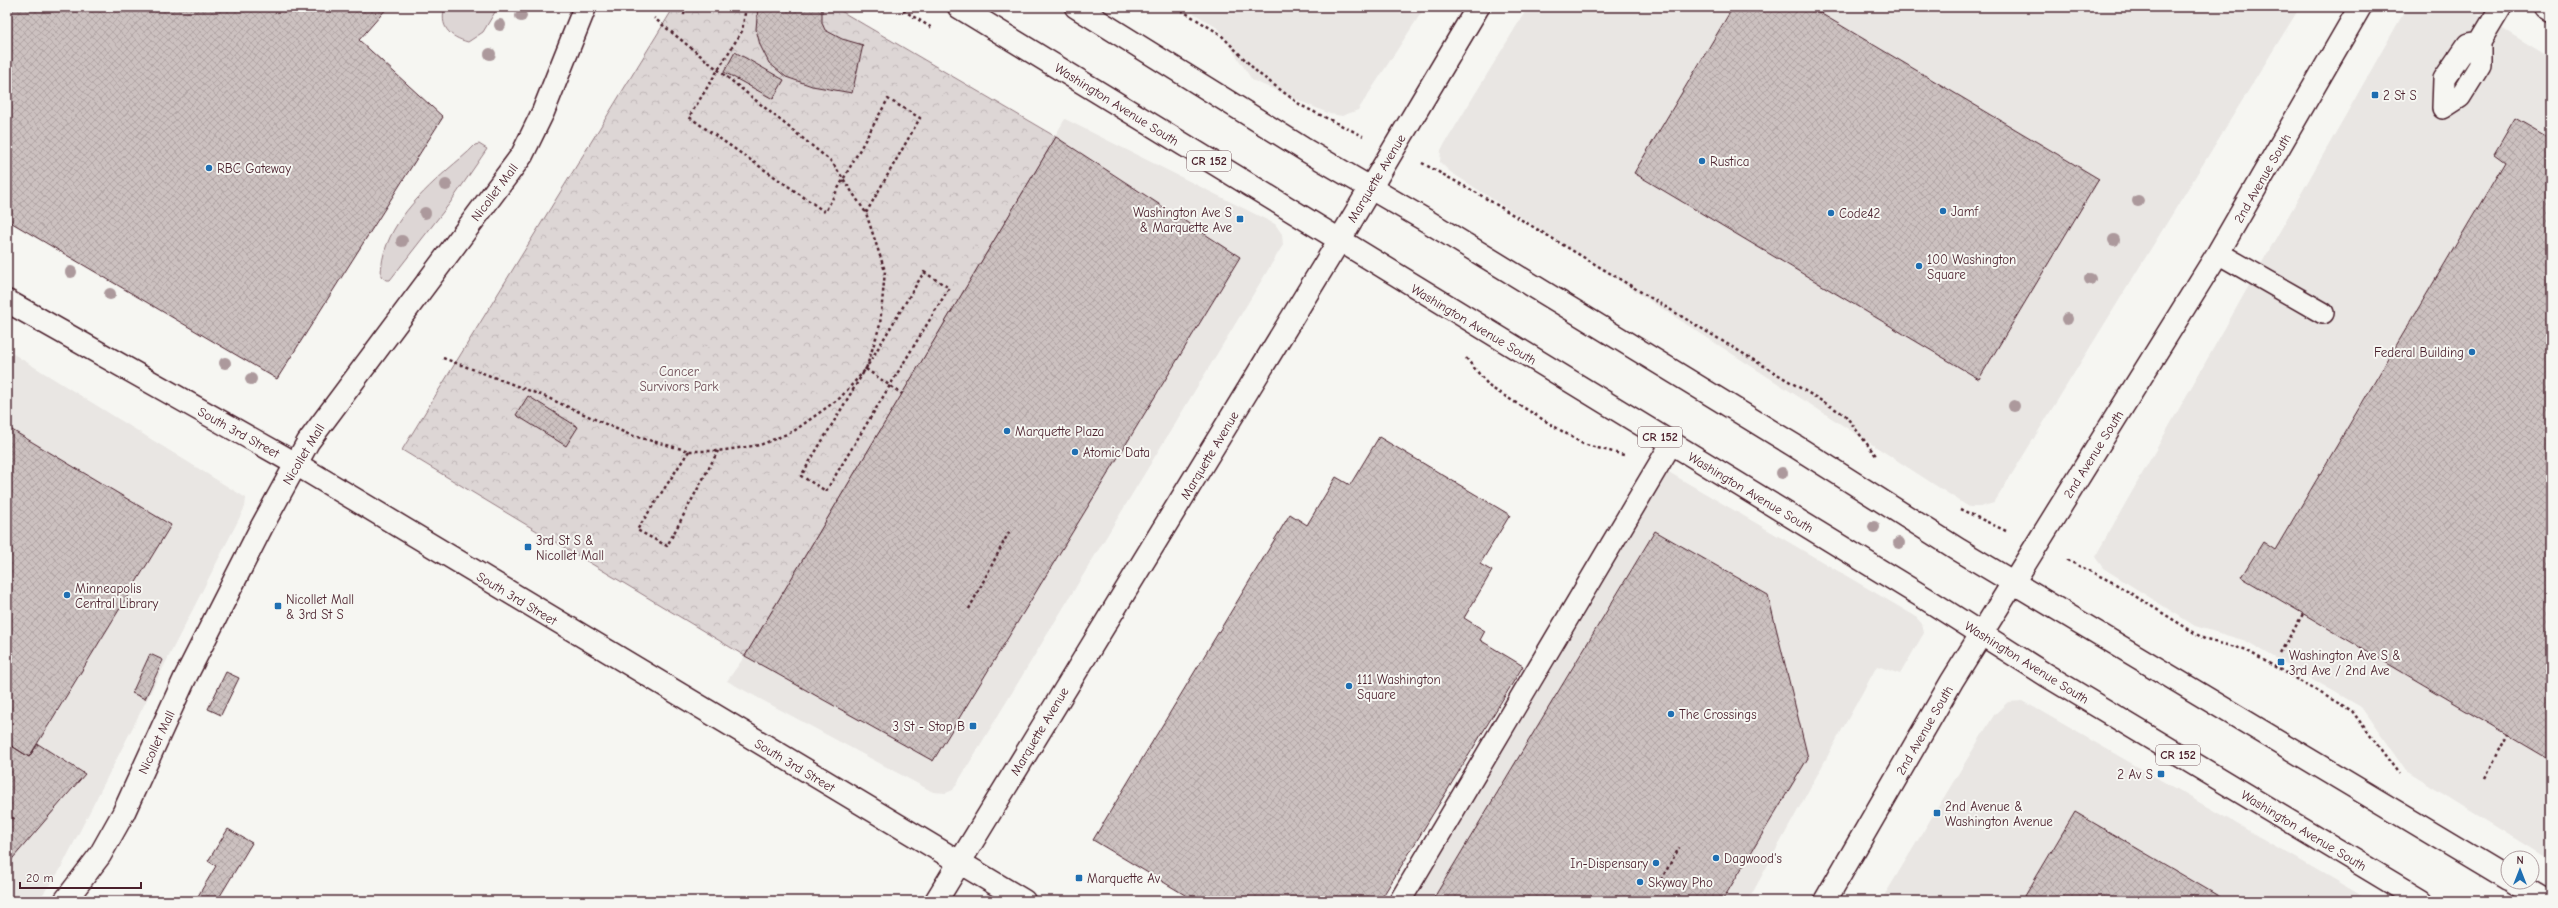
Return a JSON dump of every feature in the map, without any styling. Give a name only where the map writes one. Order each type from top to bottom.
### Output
[{"type":"main road","name":"Nicollet Mall","points":[[65,901],[100,855],[123,814],[188,672],[308,442],[522,155],[543,112],[585,7]]},
{"type":"main road","name":"Washington Avenue South","points":[[959,7],[2052,679],[2422,901]]},
{"type":"main road","points":[[1076,7],[1307,151],[1370,186],[2014,582],[2500,874]]},
{"type":"main road","name":"Marquette Avenue","points":[[936,901],[1339,241],[1370,186],[1478,7]]},
{"type":"main road","name":"2nd Avenue South","points":[[1825,901],[1981,634],[2218,253],[2360,7]]},
{"type":"main road","points":[[2546,7],[2551,10]]},
{"type":"main road","name":"South 3rd Street","points":[[7,301],[296,464],[1024,901]]},
{"type":"main road","points":[[2526,890],[2544,901]]},
{"type":"lane","points":[[2480,42],[2501,7]]},
{"type":"lane","points":[[2218,253],[2323,313]]},
{"type":"lane","points":[[1400,901],[1671,444]]},
{"type":"path","points":[[673,7],[684,14],[689,7]]},
{"type":"path","points":[[746,7],[742,31],[689,117],[825,212],[888,99],[920,118],[866,213]]},
{"type":"path","points":[[1176,7],[1220,34],[1258,73],[1302,106],[1350,130]]},
{"type":"path","points":[[1821,14],[1825,7]]},
{"type":"path","points":[[443,358],[546,397],[630,436],[689,451],[718,451],[760,445],[794,431],[840,398],[866,369],[880,326],[885,271],[866,213],[845,178],[832,162],[654,18]]},
{"type":"path","points":[[1442,174],[1477,193],[1845,415],[1878,459]]},
{"type":"path","points":[[924,272],[949,288],[890,386],[826,491],[801,476],[924,272]]},
{"type":"path","points":[[866,369],[902,394]]},
{"type":"path","points":[[689,451],[637,530],[667,546],[718,451]]},
{"type":"path","points":[[1958,508],[1990,523]]},
{"type":"path","points":[[969,609],[1010,530]]},
{"type":"path","points":[[2085,569],[2114,583],[2206,640],[2244,649],[2352,711],[2402,778]]},
{"type":"path","points":[[2280,653],[2303,614]]},
{"type":"path","points":[[2485,778],[2508,734]]},
{"type":"path","points":[[7,814],[17,821]]},
{"type":"path","points":[[1661,880],[1679,848]]},
{"type":"shaded area","points":[[1184,7],[1425,7],[1358,110],[1342,116],[1330,114],[1252,80],[1219,29]]},
{"type":"shaded area","points":[[1528,7],[2300,7],[1994,503],[1980,507],[1969,507],[1449,171],[1440,162],[1441,150]]},
{"type":"shaded area","points":[[2407,7],[2466,7],[2551,58],[2551,861],[2540,854],[2540,850],[2533,850],[2406,771],[2361,707],[2246,641],[2195,626],[2103,568],[2095,557]]},
{"type":"shaded area","name":"Marquette Plaza","points":[[1065,119],[1275,224],[1282,234],[1283,245],[953,790],[946,793],[933,792],[727,681],[745,656]]},
{"type":"shaded area","points":[[7,350],[246,498],[245,507],[60,870],[38,901],[7,901]]},
{"type":"shaded area","name":"The Crossings","points":[[1660,467],[1915,616],[1922,624],[1924,633],[1900,674],[1877,666],[1748,901],[1398,901]]},
{"type":"shaded area","points":[[2023,701],[2371,901],[1881,901],[1994,715],[2008,702]]},
{"type":"green space","points":[[445,7],[498,7],[483,32],[468,42],[461,40],[447,30],[443,20]]},
{"type":"green space","name":"Cancer Survivors Park","points":[[674,7],[834,7],[1056,137],[745,656],[402,450]]},
{"type":"green space","points":[[479,144],[487,149],[450,203],[390,280],[386,280],[381,276],[387,244],[402,217],[412,204],[435,181],[475,145]]},
{"type":"building","name":"RBC Gateway","points":[[7,7],[388,7],[359,40],[443,117],[277,379],[7,220]]},
{"type":"building","points":[[758,7],[822,7],[822,23],[825,30],[842,39],[863,45],[852,93],[812,86],[786,77],[769,63],[760,45],[756,29]]},
{"type":"building","name":"100 Washington Square","points":[[1733,7],[1810,7],[2099,179],[1979,379],[1634,173]]},
{"type":"building","points":[[735,52],[784,80],[773,99],[724,72]]},
{"type":"building","name":"Federal Building","points":[[2515,118],[2551,139],[2551,760],[2241,577],[2263,542],[2275,550],[2505,162],[2494,154]]},
{"type":"building","name":"Marquette Plaza","points":[[1056,137],[1240,257],[933,761],[745,656]]},
{"type":"building","points":[[528,396],[578,427],[566,446],[516,415]]},
{"type":"building","name":"Minneapolis Central Library","points":[[7,427],[171,525],[29,757],[7,743]]},
{"type":"building","name":"111 Washington Square","points":[[1379,437],[1510,515],[1480,564],[1492,571],[1464,618],[1485,631],[1480,640],[1523,666],[1380,901],[1195,901],[1093,840],[1290,514],[1307,525],[1336,477],[1350,485]]},
{"type":"building","name":"The Crossings","points":[[1655,531],[1768,595],[1808,758],[1722,901],[1432,901]]},
{"type":"building","points":[[150,654],[163,660],[145,699],[132,693]]},
{"type":"building","points":[[226,672],[239,678],[221,715],[208,709]]},
{"type":"building","points":[[7,743],[29,757],[38,744],[85,774],[7,865]]},
{"type":"building","points":[[2075,812],[2227,901],[2022,901]]},
{"type":"building","points":[[228,829],[252,843],[217,901],[195,901],[216,866],[208,861]]},
{"type":"place","name":"2 St S","points":[[2375,95]]},
{"type":"place","name":"Rustica","points":[[1702,161]]},
{"type":"place","name":"RBC Gateway","points":[[209,168]]},
{"type":"place","name":"Jamf","points":[[1943,211]]},
{"type":"place","name":"Code42","points":[[1831,213]]},
{"type":"place","name":"Washington Ave S & Marquette Ave","points":[[1240,219]]},
{"type":"place","name":"100 Washington Square","points":[[1919,266]]},
{"type":"place","name":"Federal Building","points":[[2472,352]]},
{"type":"place","name":"Marquette Plaza","points":[[1007,431]]},
{"type":"place","name":"Atomic Data","points":[[1075,452]]},
{"type":"place","name":"3rd St S & Nicollet Mall","points":[[528,547]]},
{"type":"place","name":"Minneapolis Central Library","points":[[67,595]]},
{"type":"place","name":"Nicollet Mall & 3rd St S","points":[[278,606]]},
{"type":"place","name":"Washington Ave S & 3rd Ave / 2nd Ave","points":[[2281,662]]},
{"type":"place","name":"111 Washington Square","points":[[1349,686]]},
{"type":"place","name":"The Crossings","points":[[1671,714]]},
{"type":"place","name":"3 St - Stop B","points":[[973,726]]},
{"type":"place","name":"2 Av S","points":[[2161,774]]},
{"type":"place","name":"2nd Avenue & Washington Avenue","points":[[1937,813]]},
{"type":"place","name":"Dagwood's","points":[[1716,858]]},
{"type":"place","name":"In-Dispensary","points":[[1656,863]]},
{"type":"place","name":"Marquette Av","points":[[1079,878]]},
{"type":"place","name":"Skyway Pho","points":[[1640,882]]}]
